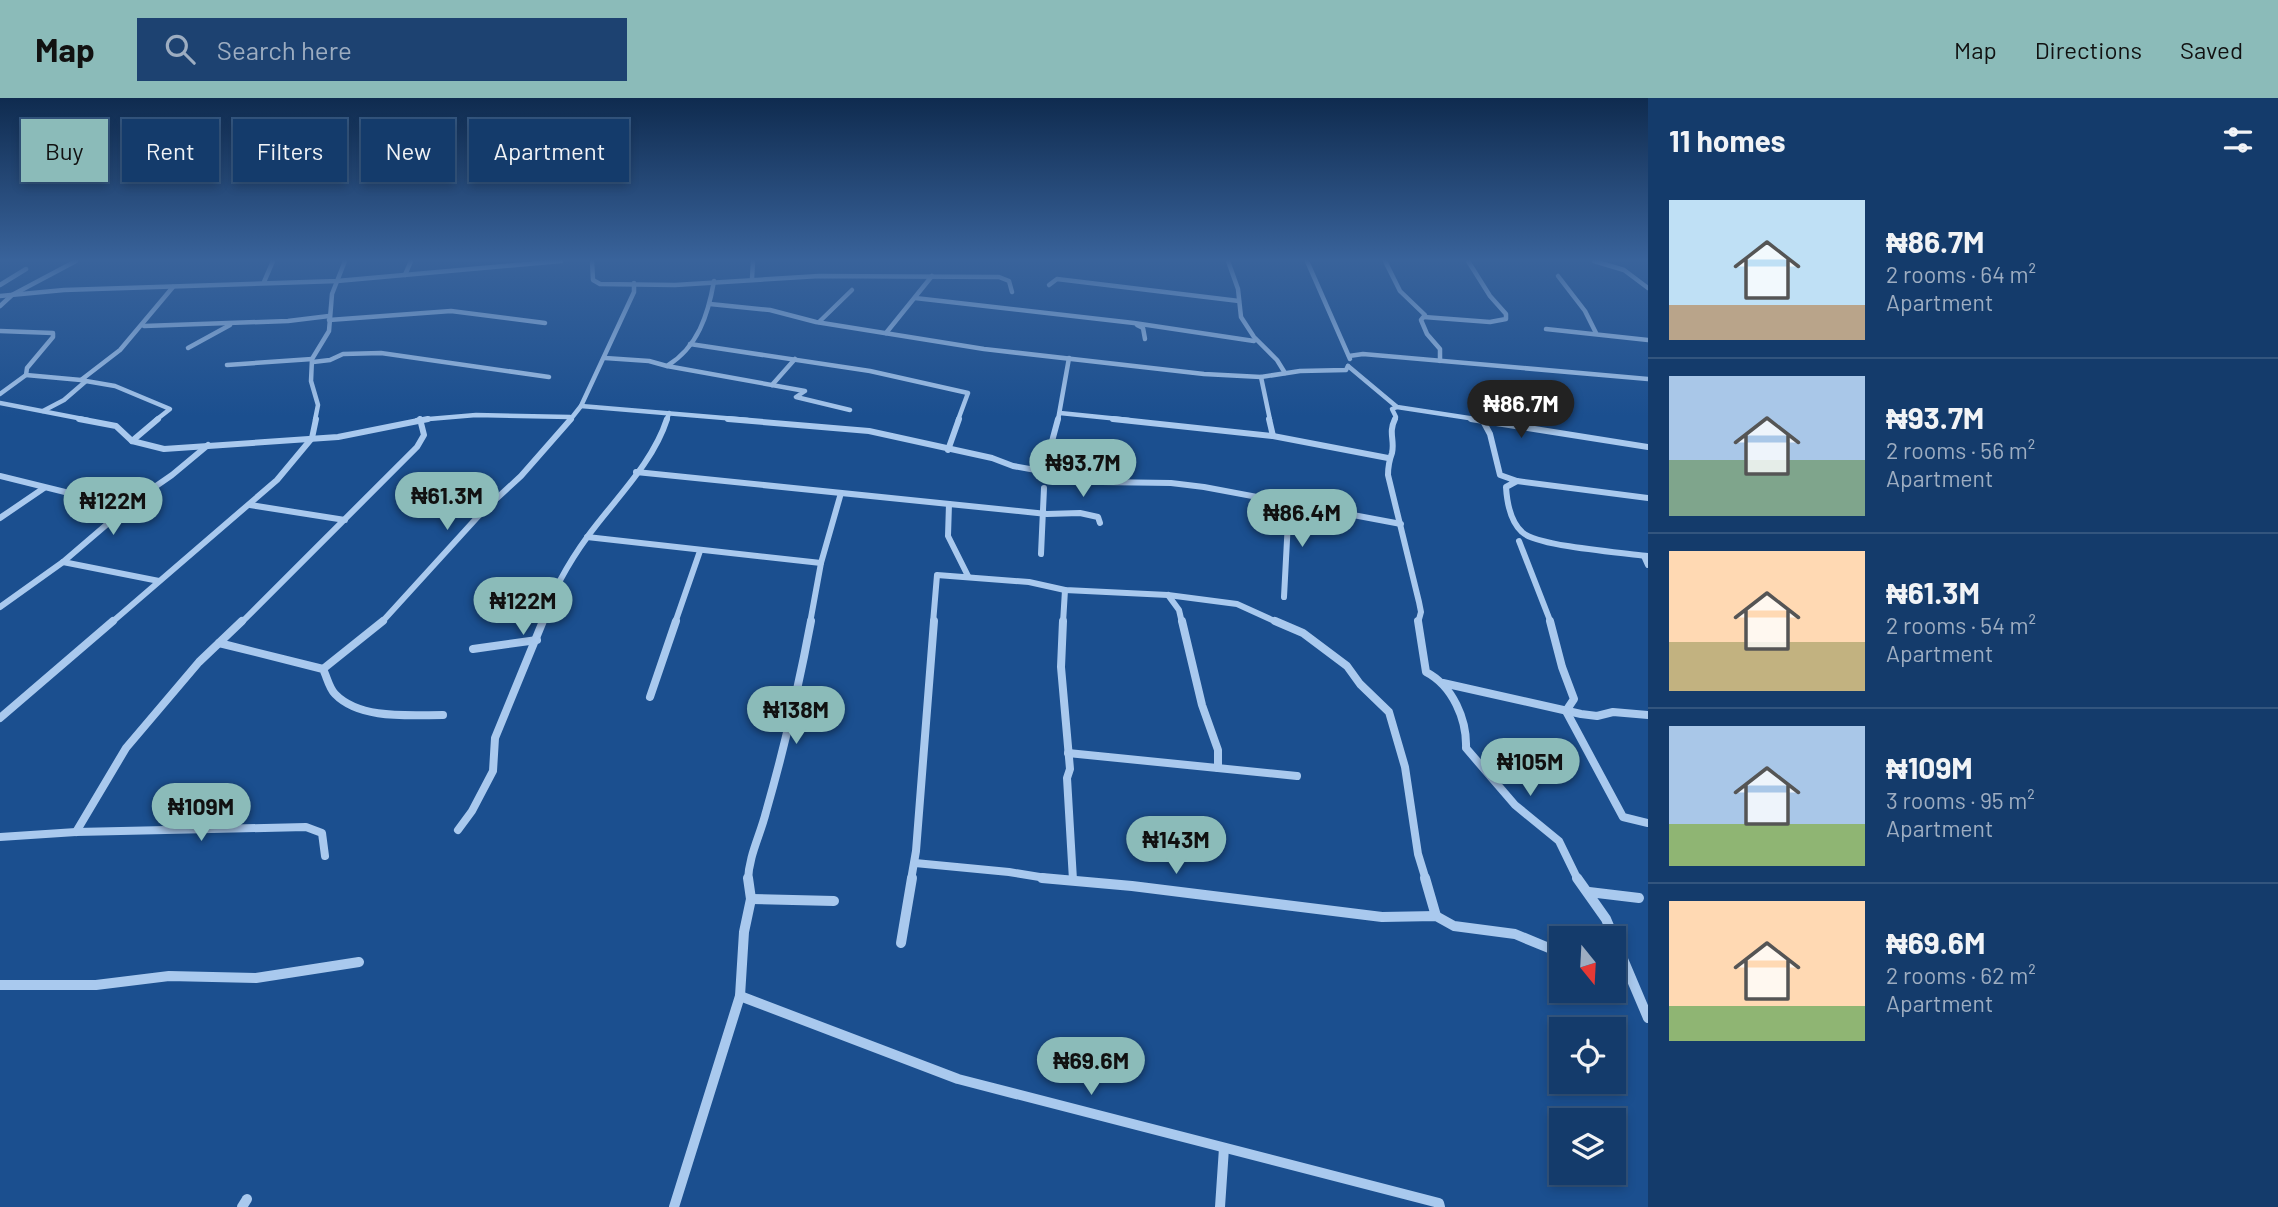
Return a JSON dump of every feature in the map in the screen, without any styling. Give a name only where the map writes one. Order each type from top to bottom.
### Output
[{"type":"street","points":[[43,412],[64,400],[98,370],[144,326],[154,313]]},
{"type":"street","points":[[0,718],[250,505],[277,480],[312,438],[318,405],[311,382],[313,361],[325,340],[330,313]]},
{"type":"street","points":[[144,326],[232,324],[420,313]]},
{"type":"street","points":[[465,313],[545,323]]},
{"type":"street","points":[[323,669],[383,621],[483,511],[521,476],[570,417],[582,407],[625,313]]},
{"type":"street","points":[[667,366],[675,362],[703,327],[707,313]]},
{"type":"street","points":[[781,313],[819,322],[984,349],[1204,374],[1261,377],[1346,370],[1349,356],[1331,313]]},
{"type":"street","points":[[819,322],[829,313]]},
{"type":"street","points":[[886,333],[903,313]]},
{"type":"street","points":[[1044,313],[1254,341]]},
{"type":"street","points":[[1240,313],[1247,327],[1277,360],[1285,373]]},
{"type":"street","points":[[1421,313],[1424,317]]},
{"type":"street","points":[[1424,317],[1490,322],[1506,319],[1505,313]]},
{"type":"street","points":[[1586,313],[1596,333]]},
{"type":"street","points":[[1424,317],[1420,320],[1427,335],[1440,346],[1440,361]]},
{"type":"street","points":[[1134,323],[1143,328],[1145,339]]},
{"type":"street","points":[[188,348],[232,324]]},
{"type":"street","points":[[1546,329],[1648,340]]},
{"type":"street","points":[[0,331],[53,333],[54,337],[27,368],[26,375]]},
{"type":"street","points":[[690,344],[713,344],[896,374],[968,393],[947,450]]},
{"type":"street","points":[[228,365],[330,360],[343,354],[381,353],[448,365],[549,377]]},
{"type":"street","points":[[1349,356],[1363,354],[1648,379]]},
{"type":"street","points":[[605,358],[649,361],[805,391],[796,397],[850,410]]},
{"type":"street","points":[[1044,471],[1060,413],[1069,358]]},
{"type":"street","points":[[772,386],[795,359]]},
{"type":"street","points":[[1348,366],[1364,375],[1384,398],[1397,407],[1648,447]]},
{"type":"street","points":[[0,394],[26,375],[115,386],[170,409],[132,441]]},
{"type":"street","points":[[1261,377],[1273,436]]},
{"type":"street","points":[[0,403],[116,426],[132,441],[164,449],[320,437],[327,440],[420,419],[452,415],[570,417]]},
{"type":"street","points":[[582,407],[869,431],[1102,482],[1171,483],[1401,524]]},
{"type":"street","points":[[1397,407],[1392,409],[1396,417],[1390,429],[1392,452],[1388,458],[1388,475],[1419,602],[1418,622],[1426,672],[1443,684],[1566,711],[1597,716],[1613,712],[1648,715]]},
{"type":"street","points":[[458,830],[472,811],[493,771],[495,737],[537,640],[551,598],[587,537],[623,494],[663,432],[669,413]]},
{"type":"street","points":[[1060,413],[1273,436],[1388,458]]},
{"type":"street","points":[[76,832],[126,748],[199,662],[418,447],[424,435],[420,419]]},
{"type":"street","points":[[1483,421],[1490,434],[1500,475],[1517,481],[1648,498]]},
{"type":"street","points":[[0,607],[63,562],[133,502],[172,475],[208,445]]},
{"type":"street","points":[[636,472],[1046,514],[1080,513],[1098,517],[1100,523]]},
{"type":"street","points":[[0,476],[44,488],[133,502]]},
{"type":"street","points":[[1517,481],[1506,487],[1508,512],[1521,533],[1531,541],[1552,541],[1555,544],[1646,556],[1648,565]]},
{"type":"street","points":[[0,518],[44,488]]},
{"type":"street","points":[[1041,554],[1044,488]]},
{"type":"street","points":[[674,1207],[740,996],[744,932],[751,899],[748,884],[749,861],[766,814],[801,674],[821,563],[841,493]]},
{"type":"street","points":[[1284,597],[1289,502]]},
{"type":"street","points":[[949,504],[948,536],[968,576]]},
{"type":"street","points":[[250,505],[345,520]]},
{"type":"street","points":[[587,537],[821,563]]},
{"type":"street","points":[[1519,541],[1548,612],[1562,667],[1574,699],[1566,711]]},
{"type":"street","points":[[650,697],[700,551]]},
{"type":"street","points":[[63,562],[159,581]]},
{"type":"street","points":[[901,943],[915,863],[937,575],[1029,582],[1065,590],[1168,595],[1237,604],[1303,633],[1347,666],[1360,684],[1389,712],[1405,767],[1418,854],[1436,916]]},
{"type":"street","points":[[1065,590],[1061,667],[1073,880]]},
{"type":"street","points":[[1168,595],[1179,610],[1202,705],[1218,750],[1217,768]]},
{"type":"street","points":[[473,649],[537,640]]},
{"type":"street","points":[[219,643],[323,669]]},
{"type":"street","points":[[323,669],[339,698],[365,709],[399,715],[443,715]]},
{"type":"street","points":[[1443,684],[1467,729],[1466,748],[1515,805],[1559,841],[1572,871],[1589,892],[1609,926]]},
{"type":"street","points":[[1566,711],[1623,817],[1648,823]]},
{"type":"street","points":[[1068,754],[1297,776]]},
{"type":"street","points":[[0,837],[76,832],[306,827],[323,833],[325,856]]},
{"type":"street","points":[[915,863],[1382,917],[1436,916],[1454,926],[1515,934],[1549,948]]},
{"type":"street","points":[[1589,892],[1639,898]]},
{"type":"street","points":[[751,899],[834,901]]},
{"type":"street","points":[[0,985],[96,985],[169,976],[256,978],[359,962]]},
{"type":"street","points":[[1626,970],[1648,1018]]},
{"type":"street","points":[[740,996],[958,1079],[1439,1203],[1440,1207]]},
{"type":"street","points":[[1220,1207],[1224,1148]]}]
